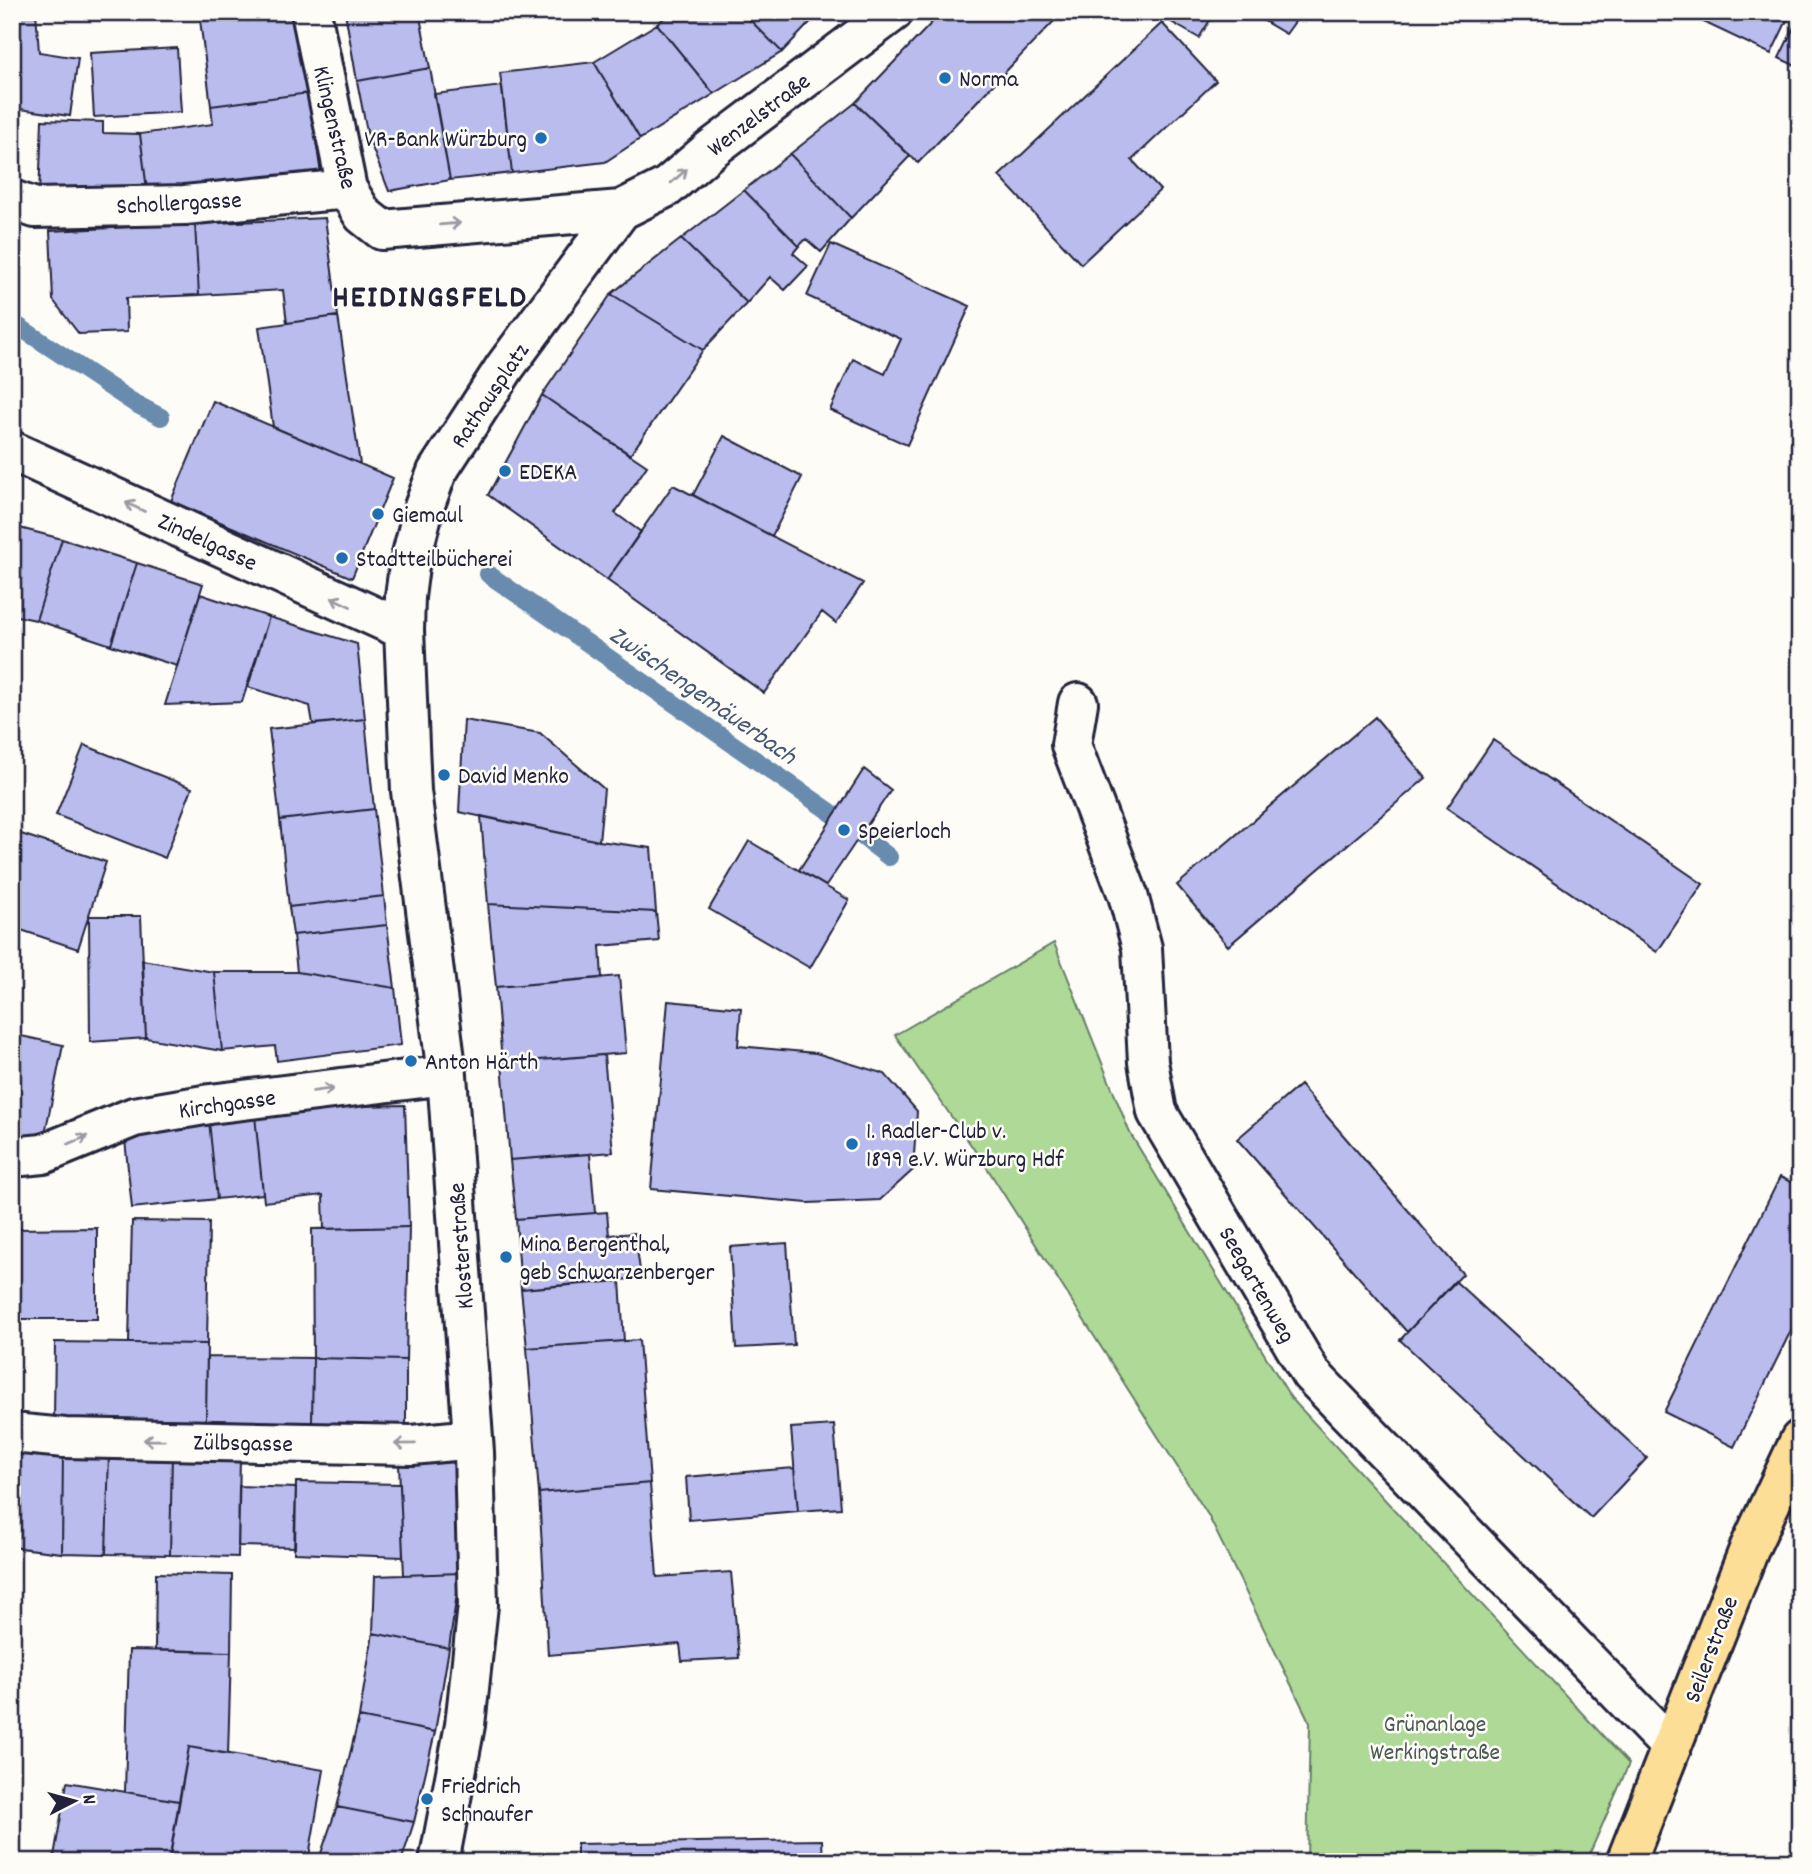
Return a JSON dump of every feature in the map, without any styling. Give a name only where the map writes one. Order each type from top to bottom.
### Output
[{"type":"main road","name":"Seilerstraße","points":[[1626,1862],[1750,1547],[1800,1440]]},
{"type":"street","name":"Klingenstraße","points":[[311,12],[347,189],[363,215],[382,230],[621,210]]},
{"type":"street","name":"Wenzelstraße","points":[[621,210],[667,187],[710,150],[892,12]]},
{"type":"street","name":"Schollergasse","points":[[12,200],[35,208],[185,205],[347,189]]},
{"type":"street","name":"Rathausplatz","points":[[404,630],[409,566],[424,507],[437,472],[506,367],[621,210]]},
{"type":"street","name":"Zindelgasse","points":[[12,451],[404,630]]},
{"type":"street","name":"Klosterstraße","points":[[404,630],[411,791],[447,1075],[473,1439],[478,1605],[465,1725],[439,1862]]},
{"type":"street","name":"Seegartenweg","points":[[1078,702],[1071,745],[1128,895],[1142,948],[1148,1062],[1157,1112],[1311,1374],[1671,1747]]},
{"type":"street","name":"Kirchgasse","points":[[12,1157],[43,1154],[134,1117],[210,1104],[447,1075]]},
{"type":"street","name":"Zülbsgasse","points":[[12,1433],[65,1438],[412,1445],[473,1439]]},
{"type":"green space","name":"Grünanlage Werkingstraße","points":[[1054,943],[1130,1133],[1291,1398],[1629,1764],[1586,1862],[1307,1862],[1310,1723],[1208,1515],[989,1171],[895,1035]]},
{"type":"building","points":[[12,12],[36,12],[39,52],[78,58],[70,116],[12,108]]},
{"type":"building","points":[[199,12],[298,12],[309,93],[211,106]]},
{"type":"building","points":[[345,12],[419,12],[430,68],[357,81]]},
{"type":"building","points":[[671,12],[742,12],[782,52],[714,94],[657,24]]},
{"type":"building","points":[[742,12],[820,12],[782,52]]},
{"type":"building","points":[[942,12],[1049,12],[1056,19],[918,163],[855,103]]},
{"type":"building","points":[[1049,12],[1063,12],[1056,19]]},
{"type":"building","points":[[1154,12],[1215,12],[1199,38]]},
{"type":"building","points":[[1249,12],[1302,12],[1286,34]]},
{"type":"building","points":[[1700,12],[1791,12],[1771,54],[1697,19]]},
{"type":"building","points":[[1800,15],[1800,68],[1779,58]]},
{"type":"building","points":[[1162,23],[1216,81],[1132,160],[1160,190],[1081,264],[999,176]]},
{"type":"building","points":[[657,24],[714,94],[640,139],[594,62]]},
{"type":"building","points":[[177,48],[181,112],[94,117],[90,53]]},
{"type":"building","points":[[594,62],[640,139],[605,162],[512,173],[500,73]]},
{"type":"building","points":[[430,68],[450,180],[389,191],[368,137],[357,81]]},
{"type":"building","points":[[502,86],[512,173],[450,180],[434,94]]},
{"type":"building","points":[[309,93],[321,174],[148,198],[140,134],[213,124],[211,106]]},
{"type":"building","points":[[855,103],[910,156],[851,218],[790,154]]},
{"type":"building","points":[[42,120],[103,122],[103,133],[140,134],[148,198],[39,195]]},
{"type":"building","points":[[790,154],[851,218],[821,252],[806,239],[799,246],[744,190]]},
{"type":"building","points":[[744,190],[799,246],[793,253],[808,266],[785,290],[770,277],[747,303],[681,239]]},
{"type":"building","points":[[325,218],[338,316],[287,323],[283,290],[199,295],[195,224]]},
{"type":"building","points":[[195,224],[199,295],[126,298],[127,332],[79,334],[53,300],[50,231]]},
{"type":"building","points":[[681,239],[747,303],[703,350],[611,294]]},
{"type":"building","points":[[831,244],[970,306],[907,445],[830,410],[853,359],[885,374],[901,339],[807,296]]},
{"type":"building","points":[[611,294],[703,350],[630,455],[542,395]]},
{"type":"building","points":[[338,316],[360,464],[273,427],[259,327]]},
{"type":"building","points":[[542,395],[647,466],[615,513],[641,532],[607,580],[488,495]]},
{"type":"building","points":[[213,401],[393,478],[352,578],[171,501]]},
{"type":"building","points":[[724,436],[802,477],[772,536],[693,495]]},
{"type":"building","points":[[673,485],[863,583],[836,623],[822,612],[764,693],[607,580]]},
{"type":"building","points":[[12,526],[62,539],[36,620],[12,615]]},
{"type":"building","points":[[62,539],[137,563],[111,645],[36,620]]},
{"type":"building","points":[[137,563],[203,584],[177,666],[111,645]]},
{"type":"building","points":[[200,594],[269,617],[242,702],[165,705]]},
{"type":"building","points":[[269,617],[357,644],[365,719],[313,724],[310,706],[248,687]]},
{"type":"building","points":[[1375,717],[1426,778],[1228,946],[1177,885]]},
{"type":"building","points":[[365,719],[374,809],[280,820],[269,729]]},
{"type":"building","points":[[464,720],[540,733],[604,789],[599,841],[459,812]]},
{"type":"building","points":[[1493,740],[1703,884],[1657,952],[1447,808]]},
{"type":"building","points":[[84,745],[192,788],[165,858],[56,815]]},
{"type":"building","name":"Speierloch","points":[[864,769],[891,790],[826,886],[799,870]]},
{"type":"building","points":[[374,809],[384,896],[289,907],[280,820]]},
{"type":"building","points":[[481,816],[599,841],[651,848],[656,912],[488,904]]},
{"type":"building","points":[[12,831],[106,862],[78,949],[12,927]]},
{"type":"building","points":[[749,841],[849,900],[810,968],[709,909]]},
{"type":"building","points":[[384,896],[387,925],[293,935],[289,907]]},
{"type":"building","points":[[488,904],[656,912],[659,941],[600,946],[602,978],[496,987]]},
{"type":"building","points":[[89,916],[141,916],[146,1038],[90,1042]]},
{"type":"building","points":[[387,925],[395,988],[297,972],[293,935]]},
{"type":"building","points":[[142,960],[214,972],[222,1051],[146,1038]]},
{"type":"building","points":[[214,972],[297,972],[395,988],[401,1045],[277,1061],[275,1046],[222,1051]]},
{"type":"building","points":[[619,976],[626,1053],[502,1063],[496,987]]},
{"type":"building","points":[[668,1001],[741,1008],[738,1046],[816,1053],[885,1074],[917,1111],[913,1170],[880,1200],[808,1203],[651,1189]]},
{"type":"building","points":[[12,1034],[63,1045],[44,1139],[12,1133]]},
{"type":"building","points":[[604,1055],[613,1152],[510,1160],[502,1063]]},
{"type":"building","points":[[1300,1085],[1463,1274],[1407,1332],[1237,1139]]},
{"type":"building","points":[[405,1105],[409,1227],[324,1229],[323,1195],[264,1202],[255,1116],[321,1107]]},
{"type":"building","points":[[255,1116],[263,1194],[217,1199],[209,1121]]},
{"type":"building","points":[[209,1121],[217,1199],[132,1208],[124,1130]]},
{"type":"building","points":[[590,1154],[595,1213],[516,1219],[510,1160]]},
{"type":"building","points":[[1780,1177],[1800,1186],[1800,1312],[1734,1447],[1664,1412]]},
{"type":"building","points":[[607,1212],[609,1235],[635,1233],[641,1278],[521,1289],[516,1219]]},
{"type":"building","points":[[132,1221],[209,1222],[207,1344],[129,1343]]},
{"type":"building","points":[[409,1227],[406,1360],[313,1358],[312,1229]]},
{"type":"building","points":[[97,1228],[97,1319],[12,1319],[12,1229]]},
{"type":"building","points":[[787,1243],[794,1345],[736,1348],[730,1247]]},
{"type":"building","points":[[620,1281],[624,1341],[527,1348],[521,1289]]},
{"type":"building","points":[[1455,1281],[1647,1458],[1591,1518],[1400,1340]]},
{"type":"building","points":[[639,1340],[650,1483],[539,1493],[527,1348]]},
{"type":"building","points":[[55,1342],[207,1344],[206,1420],[54,1418]]},
{"type":"building","points":[[207,1357],[313,1358],[312,1423],[206,1420]]},
{"type":"building","points":[[313,1358],[406,1360],[406,1425],[312,1423]]},
{"type":"building","points":[[834,1425],[841,1508],[798,1511],[791,1428]]},
{"type":"building","points":[[12,1447],[63,1452],[62,1553],[12,1547]]},
{"type":"building","points":[[63,1452],[109,1453],[106,1554],[62,1553]]},
{"type":"building","points":[[109,1453],[172,1455],[170,1555],[106,1554]]},
{"type":"building","points":[[172,1455],[240,1456],[238,1557],[170,1555]]},
{"type":"building","points":[[455,1462],[460,1573],[404,1575],[399,1465]]},
{"type":"building","points":[[794,1468],[798,1511],[689,1520],[686,1477]]},
{"type":"building","points":[[296,1482],[400,1484],[403,1557],[294,1553]]},
{"type":"building","points":[[650,1483],[657,1577],[731,1572],[739,1658],[682,1661],[680,1644],[548,1655],[539,1493]]},
{"type":"building","points":[[239,1486],[296,1488],[295,1547],[238,1546]]},
{"type":"building","points":[[156,1573],[232,1575],[231,1652],[155,1650]]},
{"type":"building","points":[[460,1573],[449,1648],[373,1633],[375,1576]]},
{"type":"building","points":[[373,1633],[449,1648],[435,1732],[359,1717]]},
{"type":"building","points":[[129,1650],[231,1652],[228,1754],[189,1747],[179,1801],[125,1792]]},
{"type":"building","points":[[359,1717],[435,1732],[414,1822],[337,1807]]},
{"type":"building","points":[[189,1747],[324,1770],[308,1862],[195,1862],[170,1857]]},
{"type":"building","points":[[67,1782],[179,1801],[169,1862],[53,1862]]},
{"type":"building","points":[[337,1807],[414,1822],[401,1862],[318,1862]]},
{"type":"building","points":[[822,1840],[823,1862],[577,1862],[577,1844]]},
{"type":"waterway","name":"Zwischengemäuerbach","points":[[12,322],[134,403],[161,417]]},
{"type":"waterway","name":"Zwischengemäuerbach","points":[[488,574],[829,811],[889,857]]},
{"type":"place","name":"Norma","points":[[945,78]]},
{"type":"place","name":"VR-Bank Würzburg","points":[[541,138]]},
{"type":"place","name":"EDEKA","points":[[505,471]]},
{"type":"place","name":"Giemaul","points":[[378,514]]},
{"type":"place","name":"Stadtteilbücherei","points":[[342,558]]},
{"type":"place","name":"David Menko","points":[[444,775]]},
{"type":"place","name":"Speierloch","points":[[844,830]]},
{"type":"place","name":"Anton Härth","points":[[411,1061]]},
{"type":"place","name":"1. Radler-Club v. 1899 e.V. Würzburg Hdf","points":[[852,1144]]},
{"type":"place","name":"Mina Bergenthal, geb Schwarzenberger","points":[[506,1257]]},
{"type":"place","name":"Friedrich Schnaufer","points":[[427,1799]]},
{"type":"district","name":"HEIDINGSFELD","points":[[430,295]]}]
